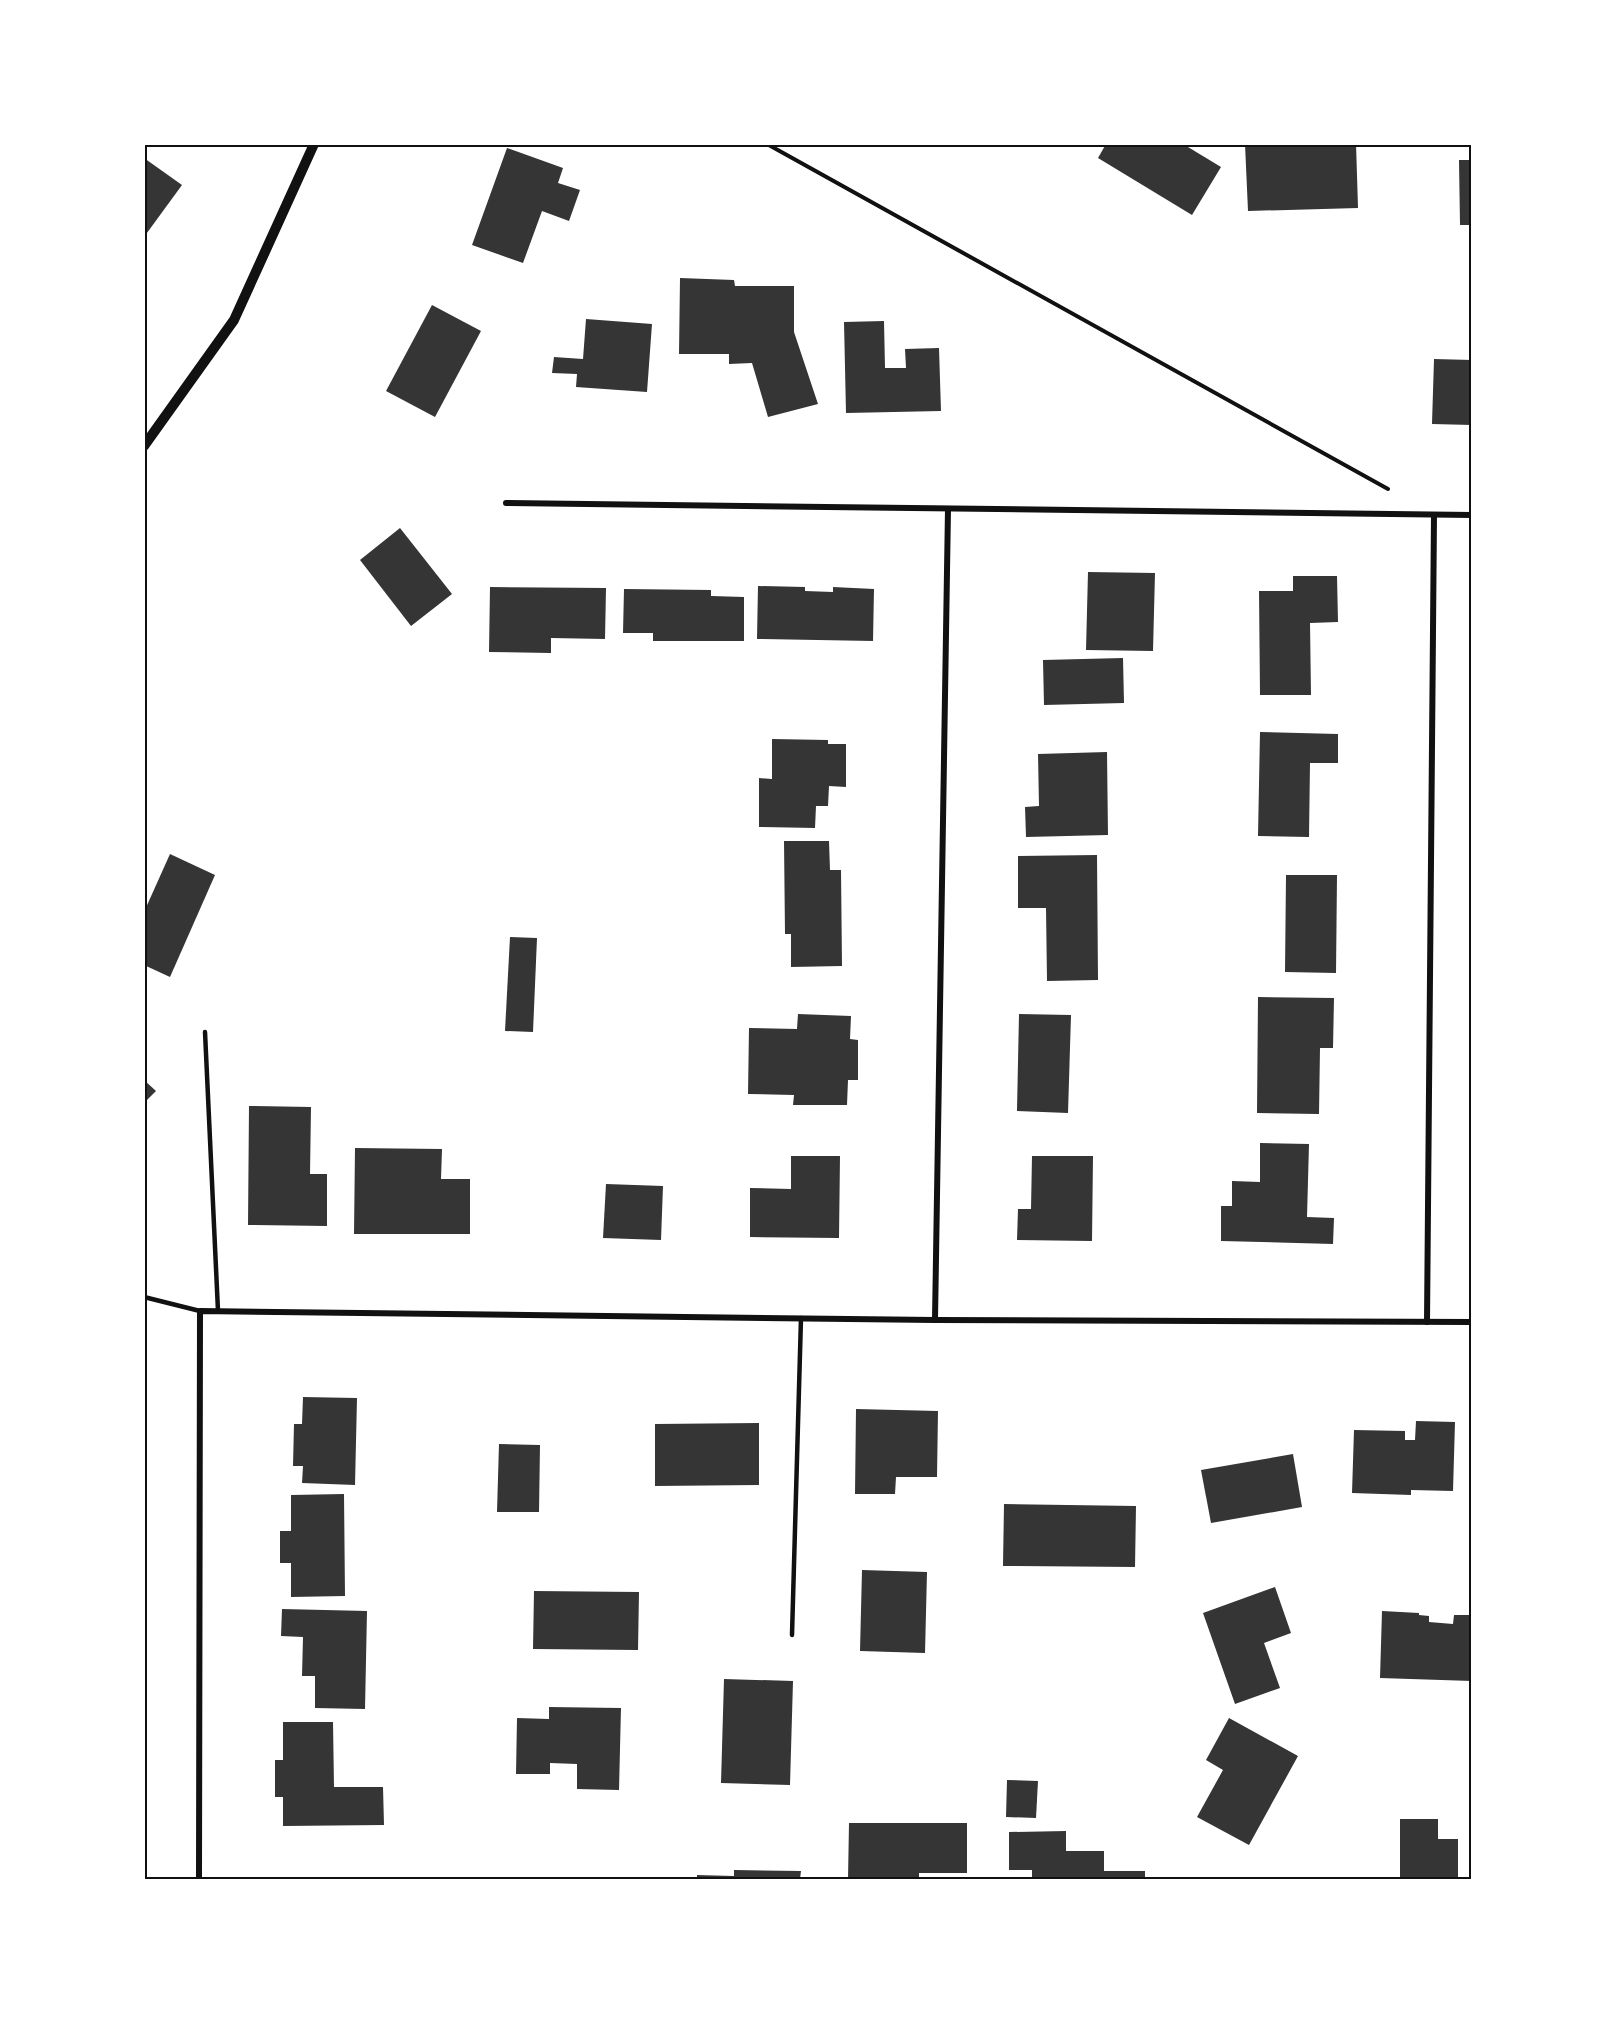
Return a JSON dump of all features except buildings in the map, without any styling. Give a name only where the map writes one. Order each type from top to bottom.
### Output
[{"type":"street","points":[[144,446],[234,320],[314,144]]},
{"type":"street","points":[[506,503],[1472,515]]},
{"type":"street","points":[[935,1320],[948,509]]},
{"type":"street","points":[[1427,1322],[1434,515]]},
{"type":"street","points":[[200,1879],[200,1311],[935,1320],[1472,1322]]},
{"type":"lane","points":[[205,1032],[218,1311]]},
{"type":"lane","points":[[144,1297],[200,1311]]},
{"type":"lane","points":[[792,1635],[801,1318]]},
{"type":"path","points":[[767,144],[1393,492]]}]
